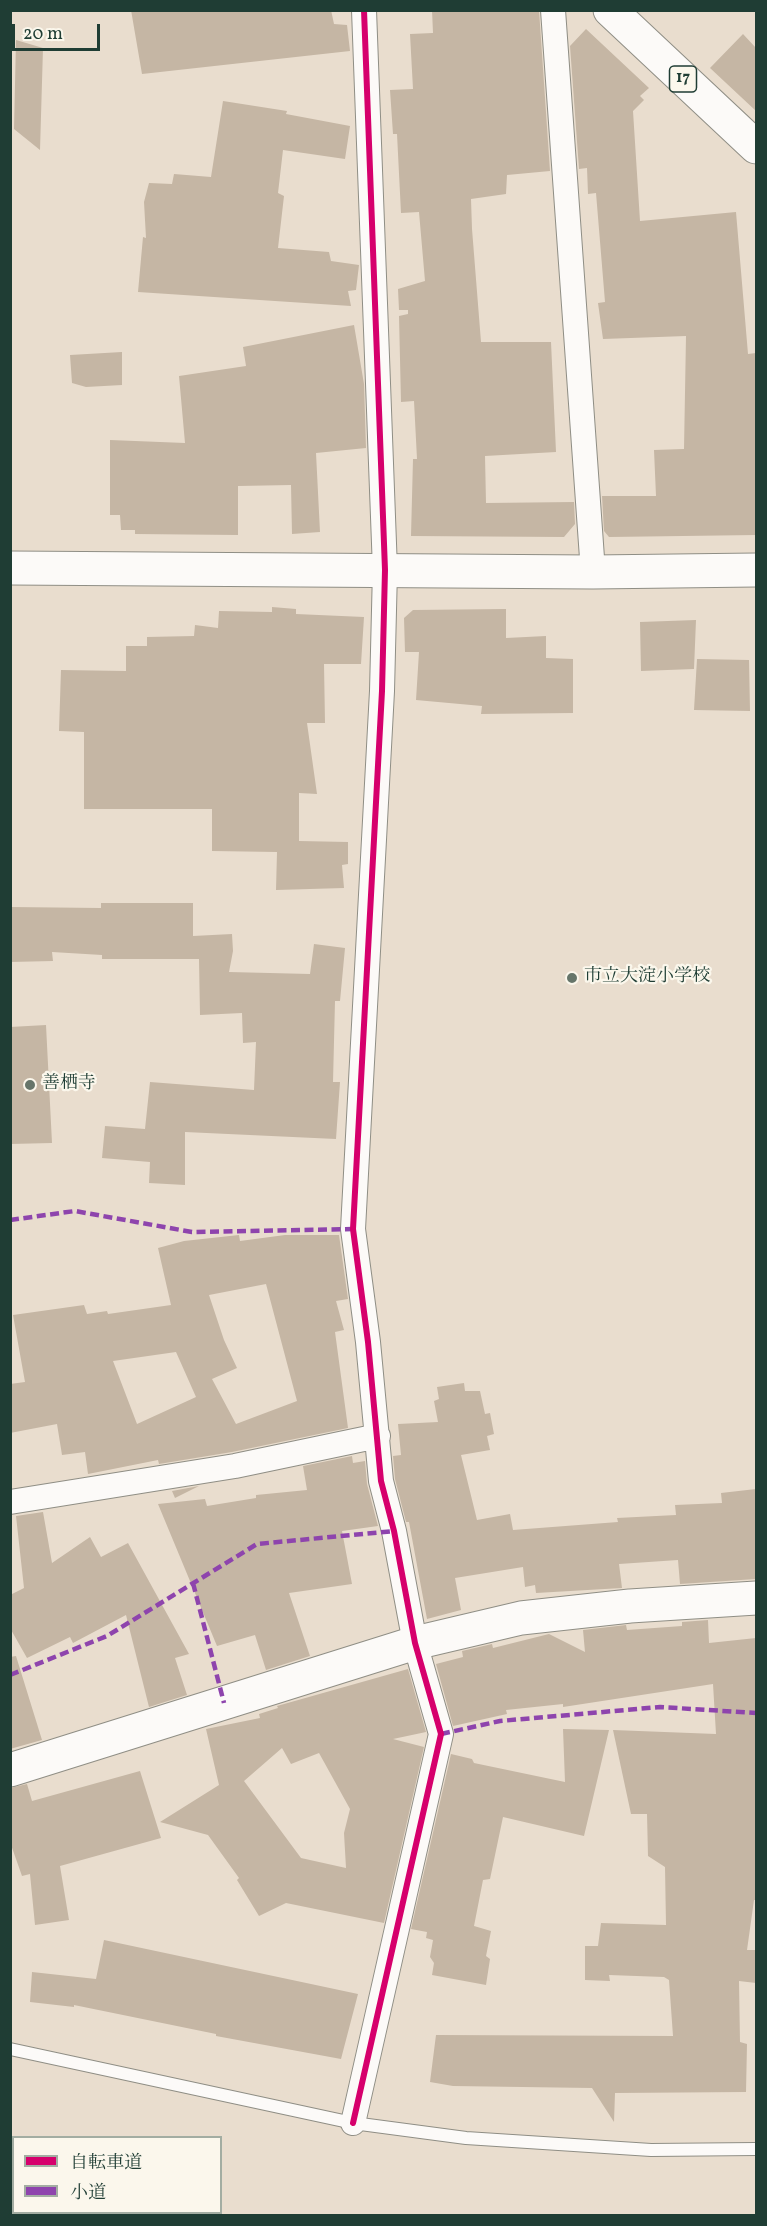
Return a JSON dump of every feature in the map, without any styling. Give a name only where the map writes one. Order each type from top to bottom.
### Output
[{"type":"street","points":[[353,2123],[441,1734],[415,1643],[394,1531],[381,1481],[378,1436],[353,1228],[382,691],[385,570],[364,10]]},
{"type":"street","points":[[554,10],[592,572]]},
{"type":"street","name":"17","points":[[610,10],[756,147]]},
{"type":"street","points":[[10,568],[592,572],[756,570]]},
{"type":"street","points":[[10,1502],[235,1466],[378,1436]]},
{"type":"street","points":[[10,1770],[415,1643],[521,1618],[630,1606],[756,1598]]},
{"type":"lane","points":[[10,2049],[353,2123],[466,2138],[651,2150],[756,2149]]},
{"type":"building","points":[[131,10],[331,10],[334,24],[347,25],[350,51],[142,74]]},
{"type":"building","points":[[432,10],[539,10],[550,171],[507,175],[506,194],[471,199],[472,229],[481,342],[551,342],[556,452],[485,456],[486,503],[574,502],[575,524],[564,537],[411,536],[413,459],[417,459],[414,401],[401,402],[399,316],[408,314],[408,310],[399,310],[398,289],[425,281],[419,212],[401,213],[397,134],[393,134],[390,90],[413,89],[410,34],[433,33]]},
{"type":"building","points":[[586,29],[649,88],[640,96],[644,100],[633,111],[640,221],[736,212],[748,354],[756,353],[756,535],[609,537],[604,531],[602,496],[656,496],[654,450],[684,449],[686,336],[603,339],[598,303],[605,302],[596,193],[588,194],[587,168],[579,169],[570,46]]},
{"type":"building","points":[[743,34],[756,48],[756,111],[710,68]]},
{"type":"building","points":[[16,40],[43,48],[40,150],[14,129]]},
{"type":"building","points":[[223,101],[287,111],[286,114],[350,126],[345,159],[283,150],[278,193],[284,196],[278,248],[329,252],[331,261],[359,265],[356,290],[348,291],[351,306],[138,292],[143,237],[146,238],[144,202],[149,183],[172,184],[174,174],[211,177]]},
{"type":"building","points":[[354,325],[364,384],[366,448],[316,453],[320,532],[292,534],[291,485],[238,486],[238,535],[135,534],[135,530],[121,530],[120,515],[110,515],[110,440],[185,443],[179,376],[246,366],[243,347]]},
{"type":"building","points":[[122,352],[122,385],[86,387],[72,383],[70,355]]},
{"type":"building","points":[[272,607],[296,609],[296,614],[364,617],[361,664],[324,664],[325,723],[307,723],[317,794],[299,793],[299,841],[348,842],[348,864],[342,865],[344,888],[276,890],[277,852],[212,851],[212,809],[84,809],[84,732],[59,731],[61,670],[126,671],[126,646],[147,646],[147,637],[194,636],[195,625],[218,628],[219,611],[272,612]]},
{"type":"building","points":[[506,609],[506,638],[546,636],[546,658],[573,659],[573,713],[481,714],[482,706],[416,700],[419,652],[405,652],[404,618],[413,610]]},
{"type":"building","points":[[696,620],[694,669],[641,671],[640,622]]},
{"type":"building","points":[[697,659],[749,660],[750,711],[694,710]]},
{"type":"building","points":[[101,903],[193,903],[193,936],[232,934],[233,951],[229,972],[310,974],[314,944],[345,948],[340,1001],[335,1001],[333,1082],[340,1082],[336,1139],[185,1132],[185,1185],[149,1183],[150,1162],[102,1158],[105,1126],[145,1129],[150,1082],[254,1090],[256,1042],[243,1043],[242,1013],[200,1015],[199,959],[102,959],[102,955],[52,952],[53,961],[10,962],[10,907],[101,908]]},
{"type":"building","name":"善栖寺","points":[[46,1025],[52,1143],[10,1144],[10,1027]]},
{"type":"building","points":[[239,1235],[240,1241],[285,1235],[339,1235],[348,1299],[336,1301],[344,1330],[335,1332],[348,1428],[232,1452],[159,1464],[158,1460],[88,1474],[85,1452],[62,1455],[57,1424],[10,1433],[10,1384],[25,1382],[13,1315],[84,1305],[87,1314],[107,1311],[108,1314],[171,1305],[158,1248],[184,1241]],"holes":[[[266,1284],[297,1401],[236,1424],[212,1379],[237,1368],[224,1340],[209,1295]],[[176,1352],[196,1397],[137,1424],[113,1361]]]},
{"type":"building","points":[[464,1383],[465,1391],[480,1391],[485,1414],[490,1413],[494,1434],[487,1436],[490,1450],[461,1455],[477,1520],[510,1514],[513,1530],[618,1522],[617,1518],[676,1515],[675,1505],[722,1503],[721,1493],[756,1489],[756,1579],[680,1584],[678,1560],[619,1564],[622,1588],[536,1593],[535,1585],[525,1587],[523,1567],[455,1578],[461,1610],[427,1619],[409,1522],[406,1522],[395,1479],[393,1456],[401,1455],[398,1424],[438,1422],[434,1401],[439,1399],[437,1387]]},
{"type":"building","points":[[352,1456],[353,1463],[365,1461],[367,1484],[378,1526],[342,1531],[352,1584],[289,1593],[310,1656],[266,1670],[255,1635],[217,1646],[158,1504],[205,1499],[207,1506],[256,1498],[256,1495],[307,1490],[303,1466]]},
{"type":"building","points":[[199,1486],[175,1498],[172,1491]]},
{"type":"building","points":[[43,1512],[52,1563],[90,1537],[101,1557],[128,1543],[189,1654],[175,1658],[187,1695],[149,1707],[126,1615],[73,1643],[70,1637],[27,1658],[10,1628],[10,1595],[24,1588],[16,1516]]},
{"type":"building","points":[[708,1620],[709,1643],[756,1638],[756,1900],[754,1900],[747,1950],[756,1950],[756,1983],[739,1981],[740,2042],[747,2044],[746,2092],[615,2093],[614,2122],[592,2088],[453,2086],[430,2082],[436,2035],[673,2036],[669,1980],[664,1977],[609,1975],[610,1981],[585,1980],[585,1946],[598,1946],[601,1923],[666,1925],[665,1867],[648,1856],[647,1814],[631,1814],[613,1730],[716,1734],[713,1684],[563,1707],[563,1704],[506,1710],[507,1714],[453,1726],[436,1664],[463,1657],[462,1651],[492,1644],[493,1648],[549,1634],[585,1652],[583,1630],[626,1625],[627,1630],[682,1626],[682,1622]]},
{"type":"building","points":[[16,1656],[42,1740],[10,1749],[10,1657]]},
{"type":"building","points":[[408,1669],[426,1732],[393,1739],[424,1747],[384,1923],[286,1903],[259,1916],[237,1880],[239,1878],[208,1835],[160,1822],[219,1785],[206,1729],[260,1718],[259,1714],[278,1708],[277,1706]],"holes":[[[282,1748],[291,1764],[319,1753],[350,1809],[344,1833],[346,1868],[301,1858],[244,1781]]]},
{"type":"building","points":[[563,1729],[609,1730],[584,1836],[503,1817],[490,1879],[483,1880],[474,1926],[491,1931],[486,1956],[490,1959],[486,1985],[432,1975],[434,1963],[430,1957],[433,1940],[426,1938],[427,1932],[411,1929],[451,1754],[472,1759],[474,1763],[565,1782]]},
{"type":"building","points":[[140,1771],[161,1838],[60,1866],[69,1920],[35,1925],[30,1874],[22,1876],[10,1842],[10,1788],[27,1784],[32,1801]]},
{"type":"building","points":[[104,1940],[358,1994],[341,2059],[216,2036],[216,2034],[74,2005],[74,2007],[30,2002],[32,1972],[96,1979]]},
{"type":"marked path","points":[[10,1220],[75,1211],[192,1232],[353,1229]]},
{"type":"marked path","points":[[10,1675],[107,1636],[257,1544],[394,1531]]},
{"type":"marked path","points":[[193,1583],[224,1703]]},
{"type":"marked path","points":[[441,1734],[500,1721],[660,1707],[756,1713]]},
{"type":"cycle path","points":[[353,2123],[441,1734],[415,1643],[394,1531],[381,1481],[368,1342],[353,1229],[382,691],[385,570],[364,10]]},
{"type":"place","name":"市立大淀小学校","points":[[572,978]]},
{"type":"place","name":"善栖寺","points":[[30,1085]]}]
